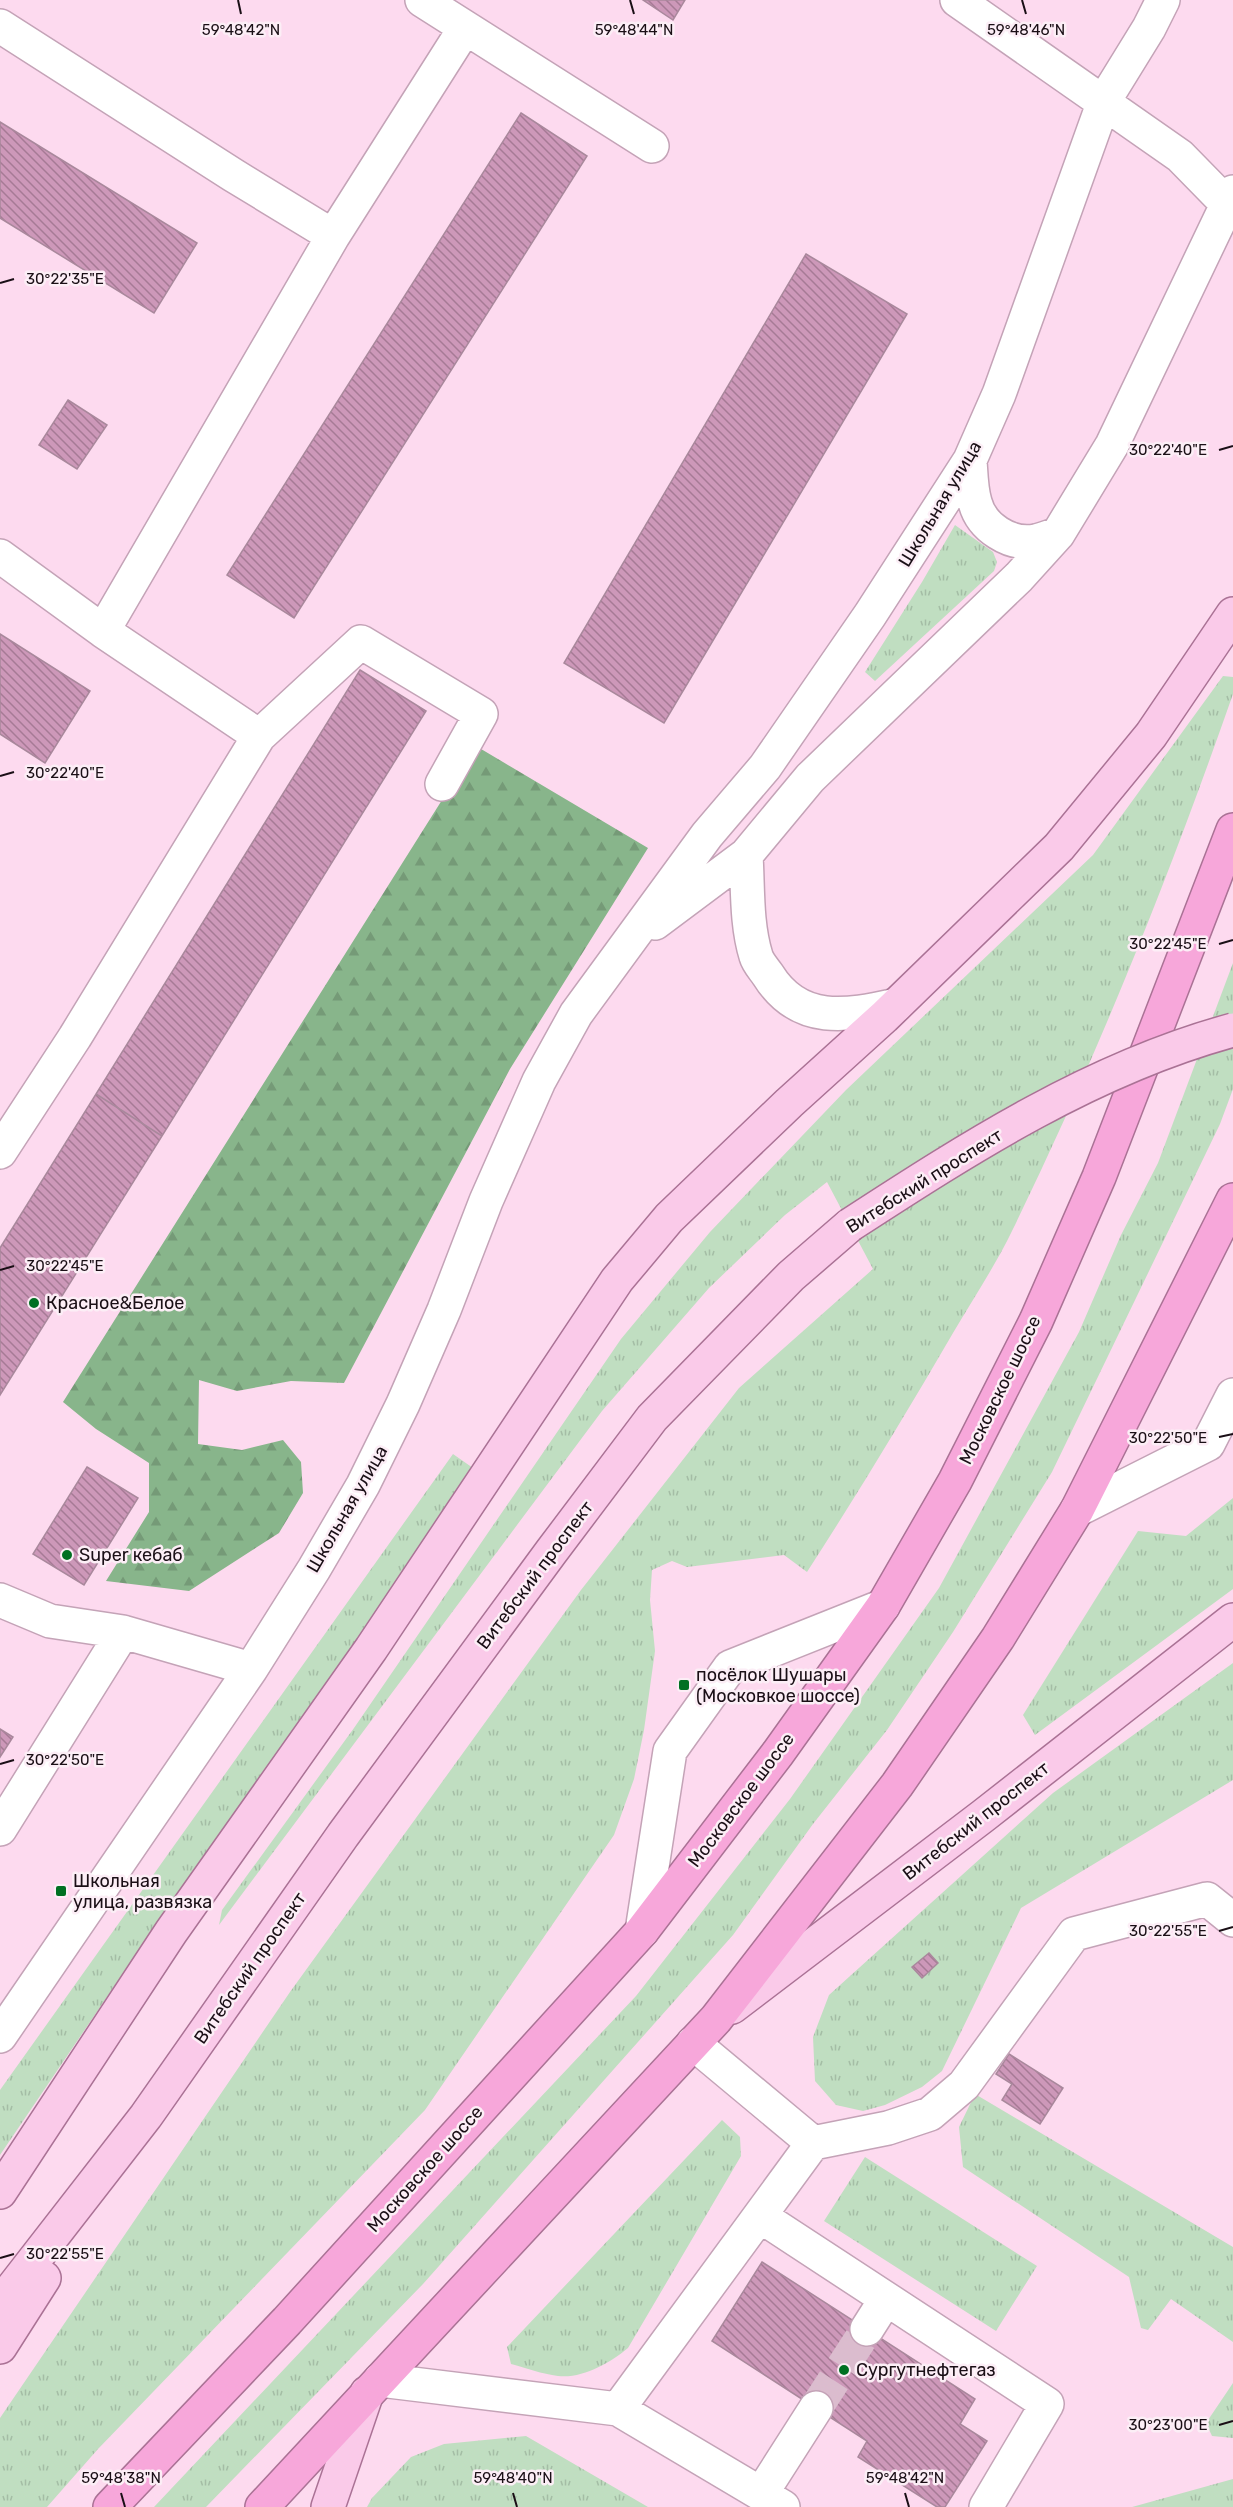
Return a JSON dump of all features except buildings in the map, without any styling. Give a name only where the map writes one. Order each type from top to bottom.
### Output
[{"type":"highway","name":"Московское шоссе","points":[[110,2507],[287,2321],[642,1931],[778,1753],[883,1606],[955,1481],[1036,1321],[1099,1177],[1233,830]]},
{"type":"highway","points":[[262,2507],[716,2019],[897,1785],[998,1638],[1077,1510],[1233,1200]]},
{"type":"main road","points":[[0,2192],[171,1932],[371,1649],[618,1280],[669,1218],[896,1005],[1059,847],[1151,735],[1233,614]]},
{"type":"main road","name":"Витебский проспект","points":[[0,2304],[146,2116],[344,1835],[652,1418],[791,1276],[850,1225],[931,1172],[1062,1097],[1131,1064],[1233,1030]]},
{"type":"main road","name":"Витебский проспект","points":[[716,2019],[983,1816],[1233,1620]]},
{"type":"main road","points":[[0,2347],[146,2116]]},
{"type":"main road","points":[[328,2507],[373,2387]]},
{"type":"street","points":[[422,0],[652,146]]},
{"type":"street","points":[[957,0],[1180,156],[1230,198]]},
{"type":"street","name":"Школьная улица","points":[[0,2036],[251,1669],[314,1569],[372,1467],[444,1310],[486,1201],[539,1081],[576,1014],[707,835],[765,767],[870,615],[970,460],[999,394],[1104,101],[1149,28],[1163,0]]},
{"type":"street","points":[[0,26],[333,236]]},
{"type":"street","points":[[103,631],[333,236],[465,28]]},
{"type":"street","name":"Школьная улица","points":[[625,945],[746,855],[810,778],[1018,578],[1058,534],[1112,445],[1230,198]]},
{"type":"street","points":[[970,460],[975,504],[984,521],[998,533],[1015,541],[1034,542],[1058,534]]},
{"type":"street","points":[[0,556],[103,631],[259,736]]},
{"type":"street","points":[[0,1152],[75,1037],[259,736],[361,642],[481,714],[441,784]]},
{"type":"street","points":[[746,855],[750,921],[756,957],[774,986],[796,1004],[823,1014],[852,1015],[896,1005]]},
{"type":"street","points":[[1077,1510],[1208,1444],[1233,1395]]},
{"type":"street","points":[[0,1600],[50,1621],[123,1632],[251,1669]]},
{"type":"street","points":[[642,1931],[670,1751],[730,1666],[883,1606]]},
{"type":"street","points":[[0,1829],[123,1632]]},
{"type":"street","points":[[618,2409],[813,2143],[888,2128],[930,2114],[964,2085],[1074,1934],[1207,1899],[1233,1920]]},
{"type":"street","points":[[693,2043],[813,2143]]},
{"type":"street","points":[[760,2216],[1047,2404],[986,2507]]},
{"type":"street","points":[[867,2329],[886,2299]]},
{"type":"street","points":[[373,2387],[618,2409],[772,2501],[816,2408]]},
{"type":"green space","points":[[955,525],[993,552],[997,562],[994,571],[875,681],[865,672]]},
{"type":"green space","points":[[1223,676],[1233,677],[1233,694],[1209,762],[1130,966],[1043,1165],[991,1270],[882,1453],[807,1572],[784,1555],[687,1567],[672,1561],[652,1570],[650,1600],[655,1651],[644,1730],[634,1779],[614,1835],[425,2110],[98,2449],[47,2507],[0,2507],[0,2418],[290,1992],[581,1590],[739,1388],[873,1269],[827,1182],[785,1215],[709,1288],[602,1411],[219,1925],[222,1910],[354,1728],[621,1339],[710,1232],[846,1090],[1093,855]]},
{"type":"green space","points":[[476,746],[648,848],[510,1069],[344,1383],[291,1381],[237,1391],[199,1380],[198,1444],[242,1450],[283,1440],[301,1462],[303,1493],[279,1533],[189,1591],[106,1581],[149,1512],[149,1463],[96,1429],[63,1402]]},
{"type":"green space","points":[[1233,963],[1233,1089],[1220,1124],[1052,1472],[953,1632],[887,1730],[813,1824],[733,1935],[423,2284],[206,2507],[154,2507],[636,1996],[790,1799],[939,1588],[1079,1332],[1121,1235],[1158,1163]]},
{"type":"green space","points":[[453,1454],[473,1468],[406,1572],[155,1926],[0,2155],[0,2090]]},
{"type":"green space","points":[[1233,1498],[1233,1589],[1035,1735],[1023,1715],[1138,1531],[1186,1536]]},
{"type":"green space","points":[[1233,1663],[1233,1780],[1021,1908],[942,2071],[922,2087],[885,2105],[863,2111],[836,2105],[815,2081],[813,2037],[829,1995],[1053,1793]]},
{"type":"green space","points":[[975,2094],[1233,2247],[1233,2342],[1171,2299],[1148,2330],[1141,2328],[1129,2277],[963,2167],[959,2127]]},
{"type":"green space","points":[[722,2120],[740,2137],[741,2156],[628,2348],[604,2364],[577,2375],[552,2375],[511,2364],[507,2347]]},
{"type":"green space","points":[[865,2157],[1037,2266],[996,2331],[824,2221]]},
{"type":"green space","points":[[1233,2383],[1233,2438],[1212,2436],[1206,2423]]},
{"type":"green space","points":[[526,2436],[648,2507],[367,2507],[372,2498],[411,2457],[444,2444]]},
{"type":"green space","points":[[1233,2479],[1233,2507],[1132,2507]]},
{"type":"tunnel","points":[[816,2408],[867,2329]]},
{"type":"place","name":"Красное&Белое","points":[[34,1303]]},
{"type":"place","name":"Super кебаб","points":[[67,1555]]},
{"type":"place","name":"посёлок Шушары (Московкое шоссе)","points":[[684,1685]]},
{"type":"place","name":"Школьная улица, развязка","points":[[61,1891]]},
{"type":"place","name":"Сургутнефтегаз","points":[[844,2370]]}]
